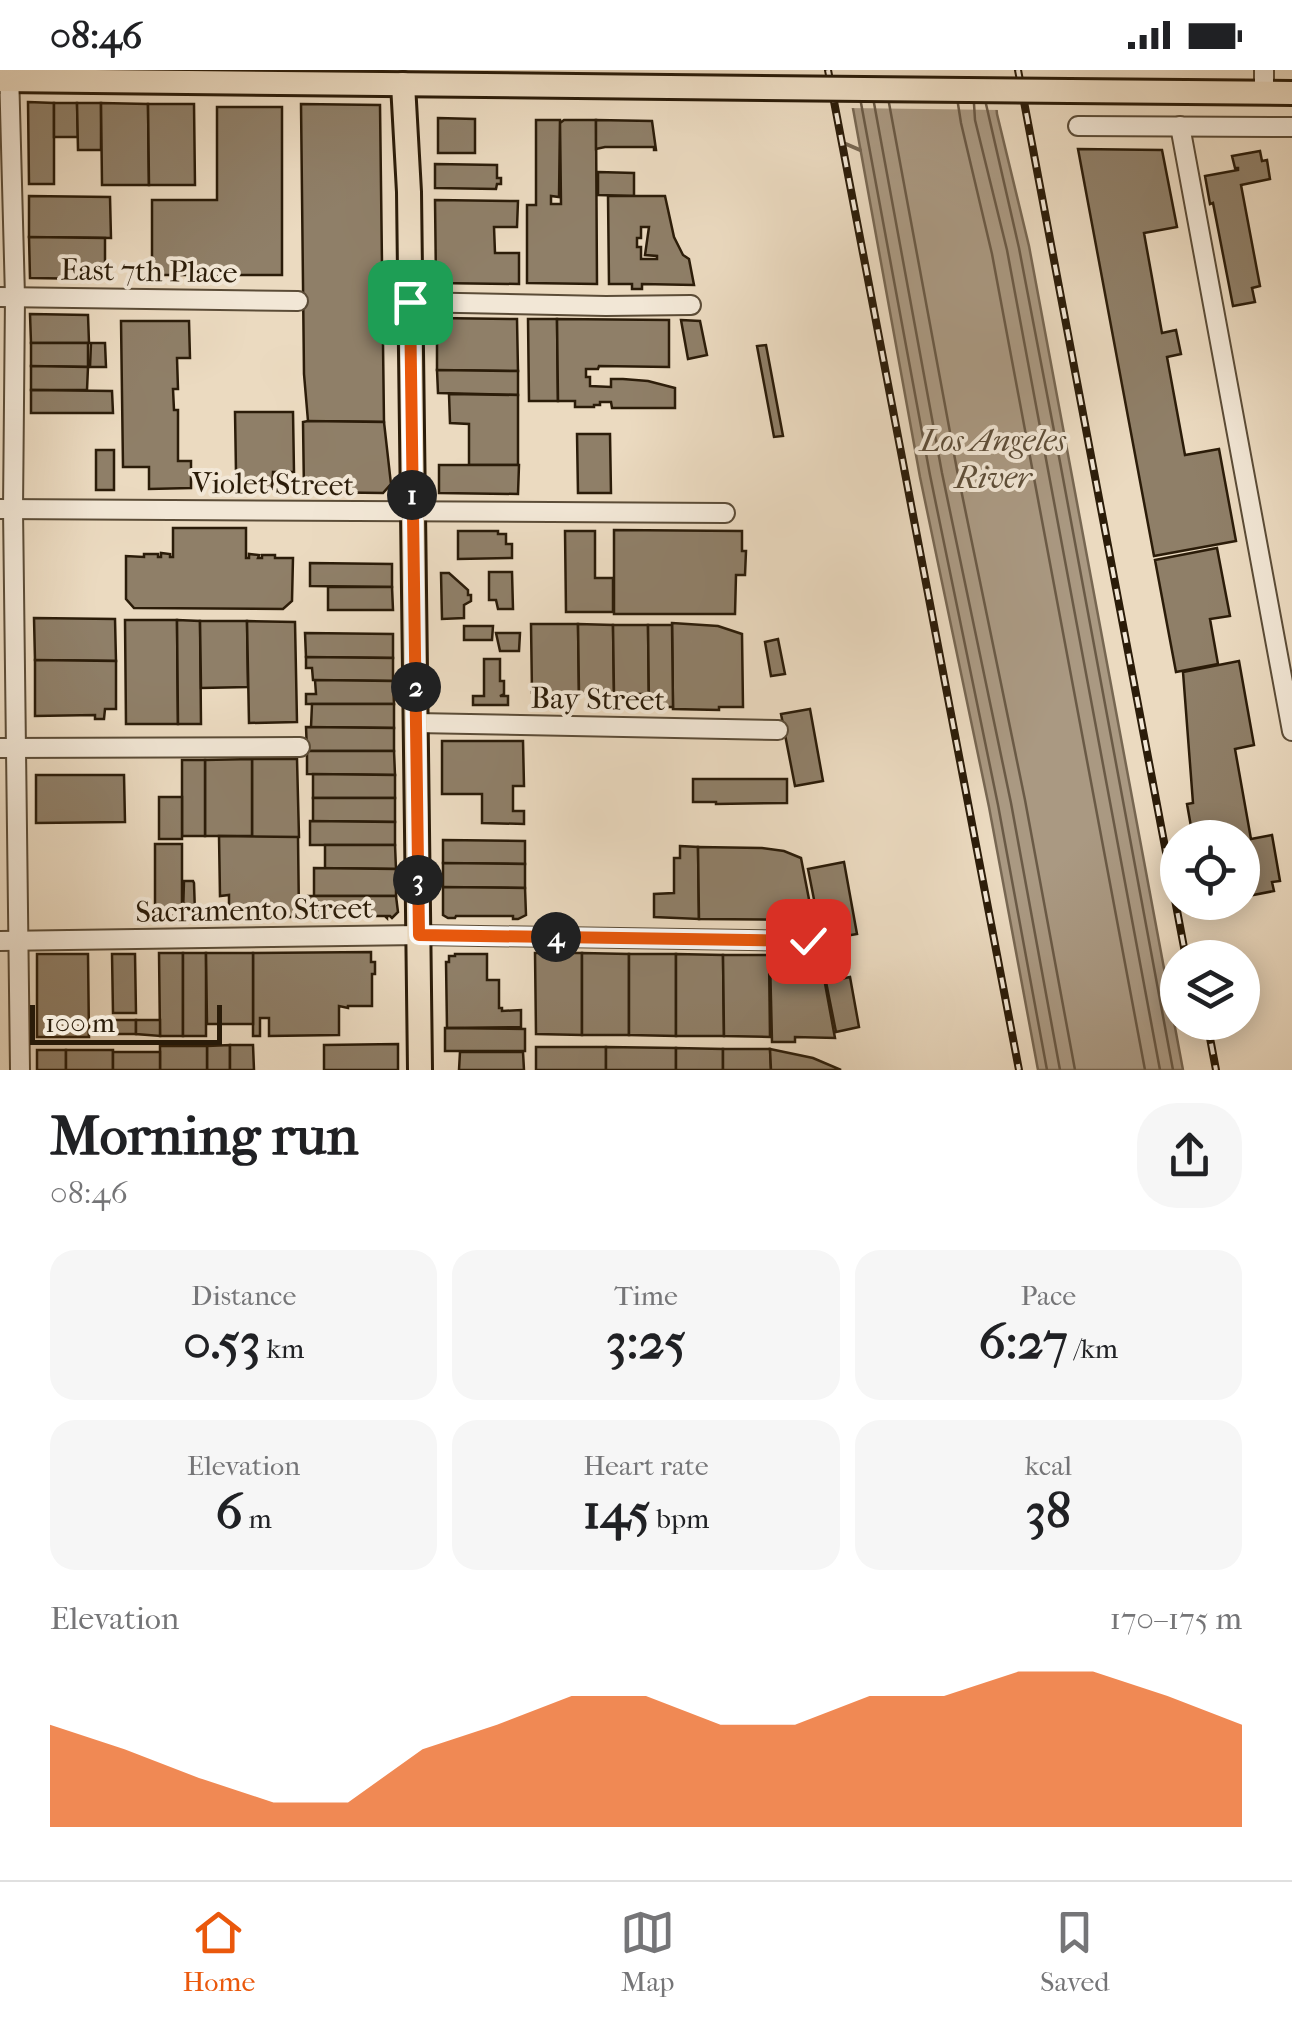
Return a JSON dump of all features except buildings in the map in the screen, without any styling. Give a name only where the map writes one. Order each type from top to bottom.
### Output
[{"type":"main road","points":[[6,76],[402,77],[668,87],[1180,92],[1264,81],[1292,94]]},
{"type":"main road","points":[[402,77],[408,176],[420,1070]]},
{"type":"street","points":[[6,76],[8,748],[20,941],[20,1070]]},
{"type":"street","points":[[1078,126],[1292,127]]},
{"type":"street","points":[[1180,126],[1292,731]]},
{"type":"street","name":"East 7th Place","points":[[7,297],[298,301]]},
{"type":"street","points":[[410,302],[691,304]]},
{"type":"street","name":"Violet Street","points":[[7,509],[724,513]]},
{"type":"street","name":"Bay Street","points":[[416,723],[778,730]]},
{"type":"street","points":[[8,748],[300,747]]},
{"type":"street","name":"Sacramento Street","points":[[0,941],[419,935],[808,941]]},
{"type":"water","name":"Los Angeles River","points":[[846,70],[993,70],[997,114],[1029,246],[1160,947],[1160,1040],[1177,1040],[1183,1070],[1038,1070],[989,807],[920,477]]},
{"type":"pier","points":[[841,70],[998,70],[1002,110],[847,108]]},
{"type":"waterway","points":[[846,144],[860,150]]},
{"type":"railway","points":[[828,70],[1019,1070]]},
{"type":"railway","points":[[1018,70],[1183,940]]},
{"type":"railway","points":[[1210,1040],[1216,1070]]},
{"type":"route","points":[[410,302],[419,935],[808,941]]}]
